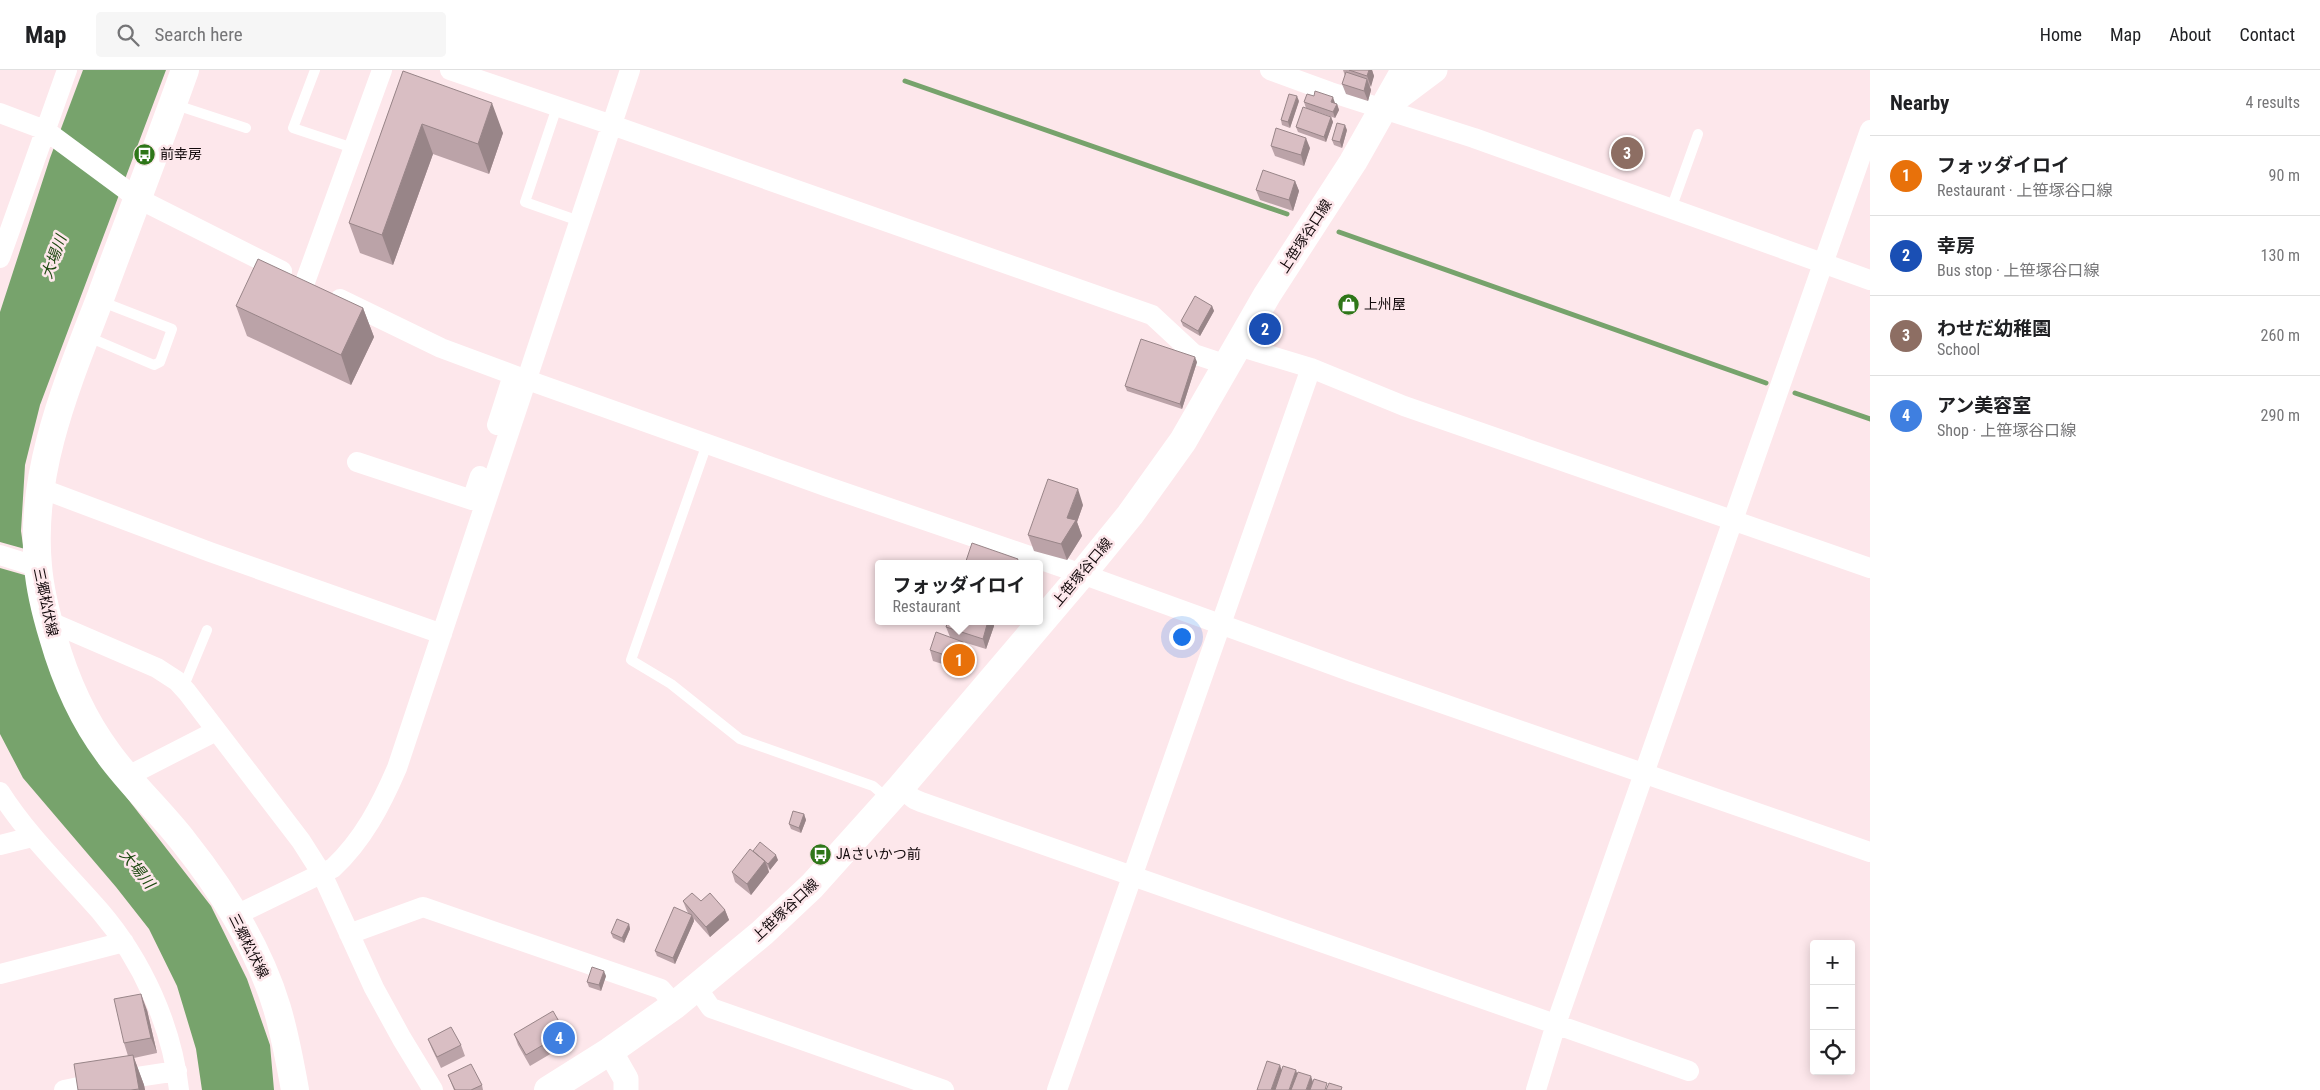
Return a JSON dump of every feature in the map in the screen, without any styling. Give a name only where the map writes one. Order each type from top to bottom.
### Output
[{"type":"main road","name":"三郷松伏線","points":[[186,70],[173,104],[131,193],[99,300],[53,431],[40,488],[37,543],[33,565],[60,663],[73,694],[106,751],[126,777],[184,841],[234,916],[253,951],[276,1005],[295,1090]]},
{"type":"main road","name":"上笹塚谷口線","points":[[1043,620],[1130,515],[1183,440],[1289,259],[1353,162],[1405,70]]},
{"type":"main road","name":"上笹塚谷口線","points":[[548,1090],[610,1051],[675,1005],[762,933],[812,886],[895,794],[1039,625]]},
{"type":"street","points":[[1,252],[50,133],[68,70]]},
{"type":"street","points":[[305,282],[382,70]]},
{"type":"street","points":[[450,70],[1152,315],[1194,354],[1233,355],[1311,368],[1404,406],[1870,568]]},
{"type":"street","points":[[234,916],[322,874],[344,858],[382,802],[397,768],[442,634],[488,474],[520,378],[579,221],[630,70]]},
{"type":"street","points":[[1271,70],[1382,109],[1474,138],[1870,280]]},
{"type":"street","points":[[1382,109],[1435,70]]},
{"type":"street","points":[[0,113],[50,133],[131,193],[305,282],[441,348],[520,378],[1042,560]]},
{"type":"street","points":[[1536,1090],[1556,1024],[1870,130]]},
{"type":"street","points":[[1057,1090],[1131,875],[1311,368]]},
{"type":"street","points":[[357,462],[472,500],[488,474]]},
{"type":"street","points":[[40,488],[210,552],[442,634]]},
{"type":"street","points":[[0,555],[33,565]]},
{"type":"street","points":[[1043,560],[1352,672],[1870,852]]},
{"type":"street","points":[[48,621],[156,668],[177,681],[184,688],[301,841],[322,874],[383,1005],[433,1090]]},
{"type":"street","points":[[126,777],[216,730]]},
{"type":"street","points":[[0,792],[19,821],[101,913],[124,942],[142,975],[163,1022],[178,1081],[98,1083],[64,1090]]},
{"type":"street","points":[[895,794],[914,799],[1689,1072]]},
{"type":"street","points":[[0,845],[32,836]]},
{"type":"street","points":[[349,934],[423,907],[661,989],[675,1005]]},
{"type":"street","points":[[0,974],[124,942]]},
{"type":"street","points":[[696,988],[711,1008],[944,1090]]},
{"type":"street","points":[[610,1051],[626,1079],[626,1090]]},
{"type":"lane","points":[[315,70],[293,128],[353,148]]},
{"type":"lane","points":[[173,104],[246,128]]},
{"type":"lane","points":[[557,107],[525,202],[579,221]]},
{"type":"lane","points":[[1671,209],[1698,134]]},
{"type":"lane","points":[[85,336],[154,365],[160,362],[172,330],[99,300]]},
{"type":"lane","points":[[707,444],[631,660],[671,684],[740,739],[895,794]]},
{"type":"lane","points":[[184,688],[207,630]]},
{"type":"water","name":"大場川","points":[[83,70],[166,70],[40,405],[25,465],[21,531],[33,615],[103,767],[211,906],[247,979],[270,1045],[274,1090],[202,1090],[196,1049],[177,986],[149,929],[116,887],[23,778],[0,734],[0,312],[50,158]]},
{"type":"pier","points":[[0,542],[25,549],[28,576],[0,568]]},
{"type":"building","points":[[1349,70],[1369,70],[1367,76]]},
{"type":"building","points":[[403,71],[492,103],[478,144],[422,124],[382,235],[349,223]]},
{"type":"building","points":[[1346,72],[1367,79],[1364,91],[1342,84]]},
{"type":"building","points":[[1315,91],[1333,97],[1331,102],[1337,104],[1333,112],[1304,102],[1307,94],[1314,96]]},
{"type":"building","points":[[1289,94],[1297,96],[1288,122],[1281,120]]},
{"type":"building","points":[[1303,107],[1331,117],[1324,137],[1296,127]]},
{"type":"building","points":[[1337,123],[1345,125],[1340,142],[1332,140]]},
{"type":"building","points":[[1276,128],[1306,138],[1301,155],[1271,146]]},
{"type":"building","points":[[1263,170],[1295,181],[1289,200],[1256,190]]},
{"type":"building","points":[[258,259],[363,308],[341,355],[236,306]]},
{"type":"building","points":[[1195,296],[1212,306],[1198,331],[1181,321]]},
{"type":"building","points":[[1141,339],[1195,357],[1180,404],[1125,386]]},
{"type":"building","points":[[1048,479],[1078,489],[1067,518],[1076,520],[1061,544],[1028,535]]},
{"type":"building","points":[[972,543],[1018,559],[1018,560],[966,560]]},
{"type":"building","points":[[947,625],[987,625],[983,639],[946,627]]},
{"type":"building","points":[[936,632],[963,642],[957,659],[930,650]]},
{"type":"building","points":[[793,811],[804,814],[799,828],[789,824]]},
{"type":"building","points":[[760,842],[776,855],[768,864],[753,851]]},
{"type":"building","points":[[750,849],[765,861],[747,884],[732,872]]},
{"type":"building","points":[[692,893],[701,901],[710,893],[725,910],[706,927],[683,901]]},
{"type":"building","points":[[674,907],[692,915],[673,958],[655,951]]},
{"type":"building","points":[[617,919],[629,924],[622,938],[611,933]]},
{"type":"building","points":[[592,967],[604,971],[599,985],[587,982]]},
{"type":"building","points":[[141,994],[151,1038],[124,1043],[114,999]]},
{"type":"building","points":[[553,1011],[565,1032],[526,1055],[514,1034]]},
{"type":"building","points":[[451,1027],[461,1045],[437,1057],[428,1039]]},
{"type":"building","points":[[133,1055],[139,1089],[78,1090],[74,1064]]},
{"type":"building","points":[[1267,1061],[1280,1065],[1271,1090],[1257,1090]]},
{"type":"building","points":[[471,1064],[482,1085],[471,1090],[455,1090],[448,1075]]},
{"type":"building","points":[[1283,1066],[1296,1070],[1289,1090],[1275,1090]]},
{"type":"building","points":[[1298,1072],[1311,1076],[1306,1090],[1291,1090]]},
{"type":"building","points":[[1314,1079],[1327,1083],[1325,1090],[1310,1090]]},
{"type":"building","points":[[1329,1083],[1342,1087],[1341,1090],[1326,1090]]},
{"type":"waterway","points":[[905,81],[1287,214]]},
{"type":"waterway","points":[[1339,232],[1766,383]]},
{"type":"waterway","points":[[1795,393],[1870,419]]},
{"type":"place","name":"わせだ幼稚園","points":[[1627,153]]},
{"type":"place","name":"前幸房","points":[[144,154]]},
{"type":"place","name":"上州屋","points":[[1348,304]]},
{"type":"place","name":"幸房","points":[[1265,329]]},
{"type":"place","name":"フォッダイロイ","points":[[959,660]]},
{"type":"place","name":"JAさいかつ前","points":[[820,854]]},
{"type":"place","name":"アン美容室","points":[[559,1038]]}]
